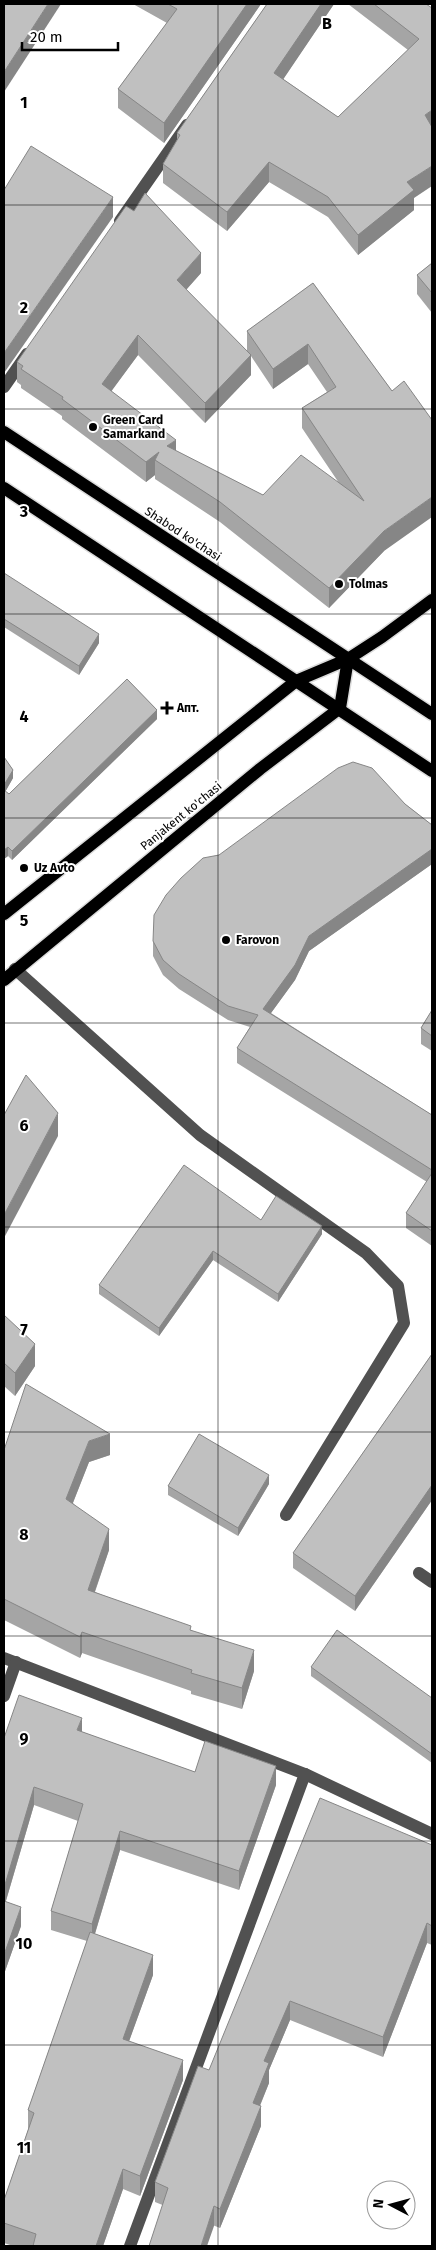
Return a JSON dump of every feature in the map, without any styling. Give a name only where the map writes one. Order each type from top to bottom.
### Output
[{"type":"main road","name":"Shabod ko'chasi","points":[[4,432],[432,714]]},
{"type":"main road","points":[[4,488],[296,682],[340,708],[432,771]]},
{"type":"main road","points":[[4,914],[296,682],[348,659],[432,600]]},
{"type":"main road","points":[[340,708],[348,659]]},
{"type":"main road","name":"Panjakent ko'chasi","points":[[4,980],[260,769],[340,708]]},
{"type":"street","points":[[112,232],[191,118]]},
{"type":"street","points":[[4,387],[32,346]]},
{"type":"street","points":[[16,969],[200,1134],[366,1253],[398,1286],[404,1323],[286,1515]]},
{"type":"street","points":[[419,1573],[432,1582]]},
{"type":"street","points":[[4,1696],[10,1660],[305,1774],[432,1834]]},
{"type":"street","points":[[130,2246],[305,1774]]},
{"type":"building","points":[[4,4],[48,4],[4,72]]},
{"type":"building","points":[[168,4],[247,4],[164,123],[118,89],[177,9]]},
{"type":"building","points":[[267,4],[321,4],[274,73],[338,117],[419,39],[374,4],[426,4],[432,8],[432,110],[425,115],[432,127],[432,166],[407,182],[414,190],[358,235],[328,197],[269,162],[227,212],[163,164],[180,135],[177,133]]},
{"type":"building","points":[[31,146],[113,197],[4,353],[4,190]]},
{"type":"building","points":[[145,193],[201,253],[177,280],[251,355],[205,403],[138,335],[102,384],[176,440],[167,446],[263,495],[301,455],[364,501],[302,408],[336,387],[308,344],[273,369],[247,331],[313,283],[392,391],[404,381],[432,420],[432,497],[384,531],[329,588],[220,502],[155,460],[159,452],[146,462],[62,399],[63,397],[21,369],[23,366],[17,362],[126,206],[134,211]]},
{"type":"building","points":[[432,263],[432,293],[417,275]]},
{"type":"building","points":[[4,573],[99,634],[79,666],[4,619]]},
{"type":"building","points":[[127,679],[157,710],[12,851],[8,847],[4,850],[4,790],[9,794]]},
{"type":"building","points":[[4,757],[13,770],[4,785]]},
{"type":"building","points":[[353,762],[372,768],[405,804],[432,825],[432,849],[309,936],[295,965],[263,1009],[432,1115],[432,1170],[237,1048],[258,1015],[228,1006],[179,974],[163,960],[153,941],[154,915],[166,895],[203,858],[219,855],[338,768]]},
{"type":"building","points":[[432,1010],[432,1036],[421,1028]]},
{"type":"building","points":[[26,1075],[58,1113],[4,1215],[4,1115]]},
{"type":"building","points":[[184,1165],[261,1220],[276,1196],[322,1226],[278,1294],[213,1251],[159,1328],[99,1285]]},
{"type":"building","points":[[432,1173],[432,1231],[406,1213]]},
{"type":"building","points":[[4,1315],[35,1344],[15,1373],[4,1363]]},
{"type":"building","points":[[432,1354],[432,1485],[355,1596],[293,1553]]},
{"type":"building","points":[[26,1384],[110,1434],[89,1441],[66,1499],[109,1529],[88,1590],[191,1626],[190,1630],[254,1650],[242,1688],[191,1673],[192,1670],[82,1632],[80,1637],[4,1599],[4,1450]]},
{"type":"building","points":[[199,1434],[269,1475],[238,1528],[168,1486]]},
{"type":"building","points":[[337,1630],[432,1698],[432,1754],[311,1667]]},
{"type":"building","points":[[19,1695],[82,1718],[77,1730],[195,1772],[205,1741],[276,1766],[239,1871],[120,1831],[92,1924],[51,1911],[83,1804],[34,1787],[4,1888],[4,1738]]},
{"type":"building","points":[[320,1798],[432,1845],[432,1926],[427,1923],[383,2037],[290,2001],[264,2061],[269,2063],[253,2103],[261,2106],[220,2209],[214,2206],[201,2246],[149,2246],[168,2188],[155,2182],[198,2066],[209,2070]]},
{"type":"building","points":[[4,1901],[21,1907],[4,1955]]},
{"type":"building","points":[[90,1932],[153,1955],[123,2039],[183,2060],[140,2176],[123,2169],[96,2246],[33,2246],[36,2234],[4,2223],[4,2200],[34,2113],[28,2110]]},
{"type":"place","name":"Green Card Samarkand","points":[[93,427]]},
{"type":"place","name":"Tolmas","points":[[339,584]]},
{"type":"place","name":"Апт.","points":[[167,708]]},
{"type":"place","name":"Uz Avto","points":[[24,868]]},
{"type":"place","name":"Farovon","points":[[226,940]]}]
